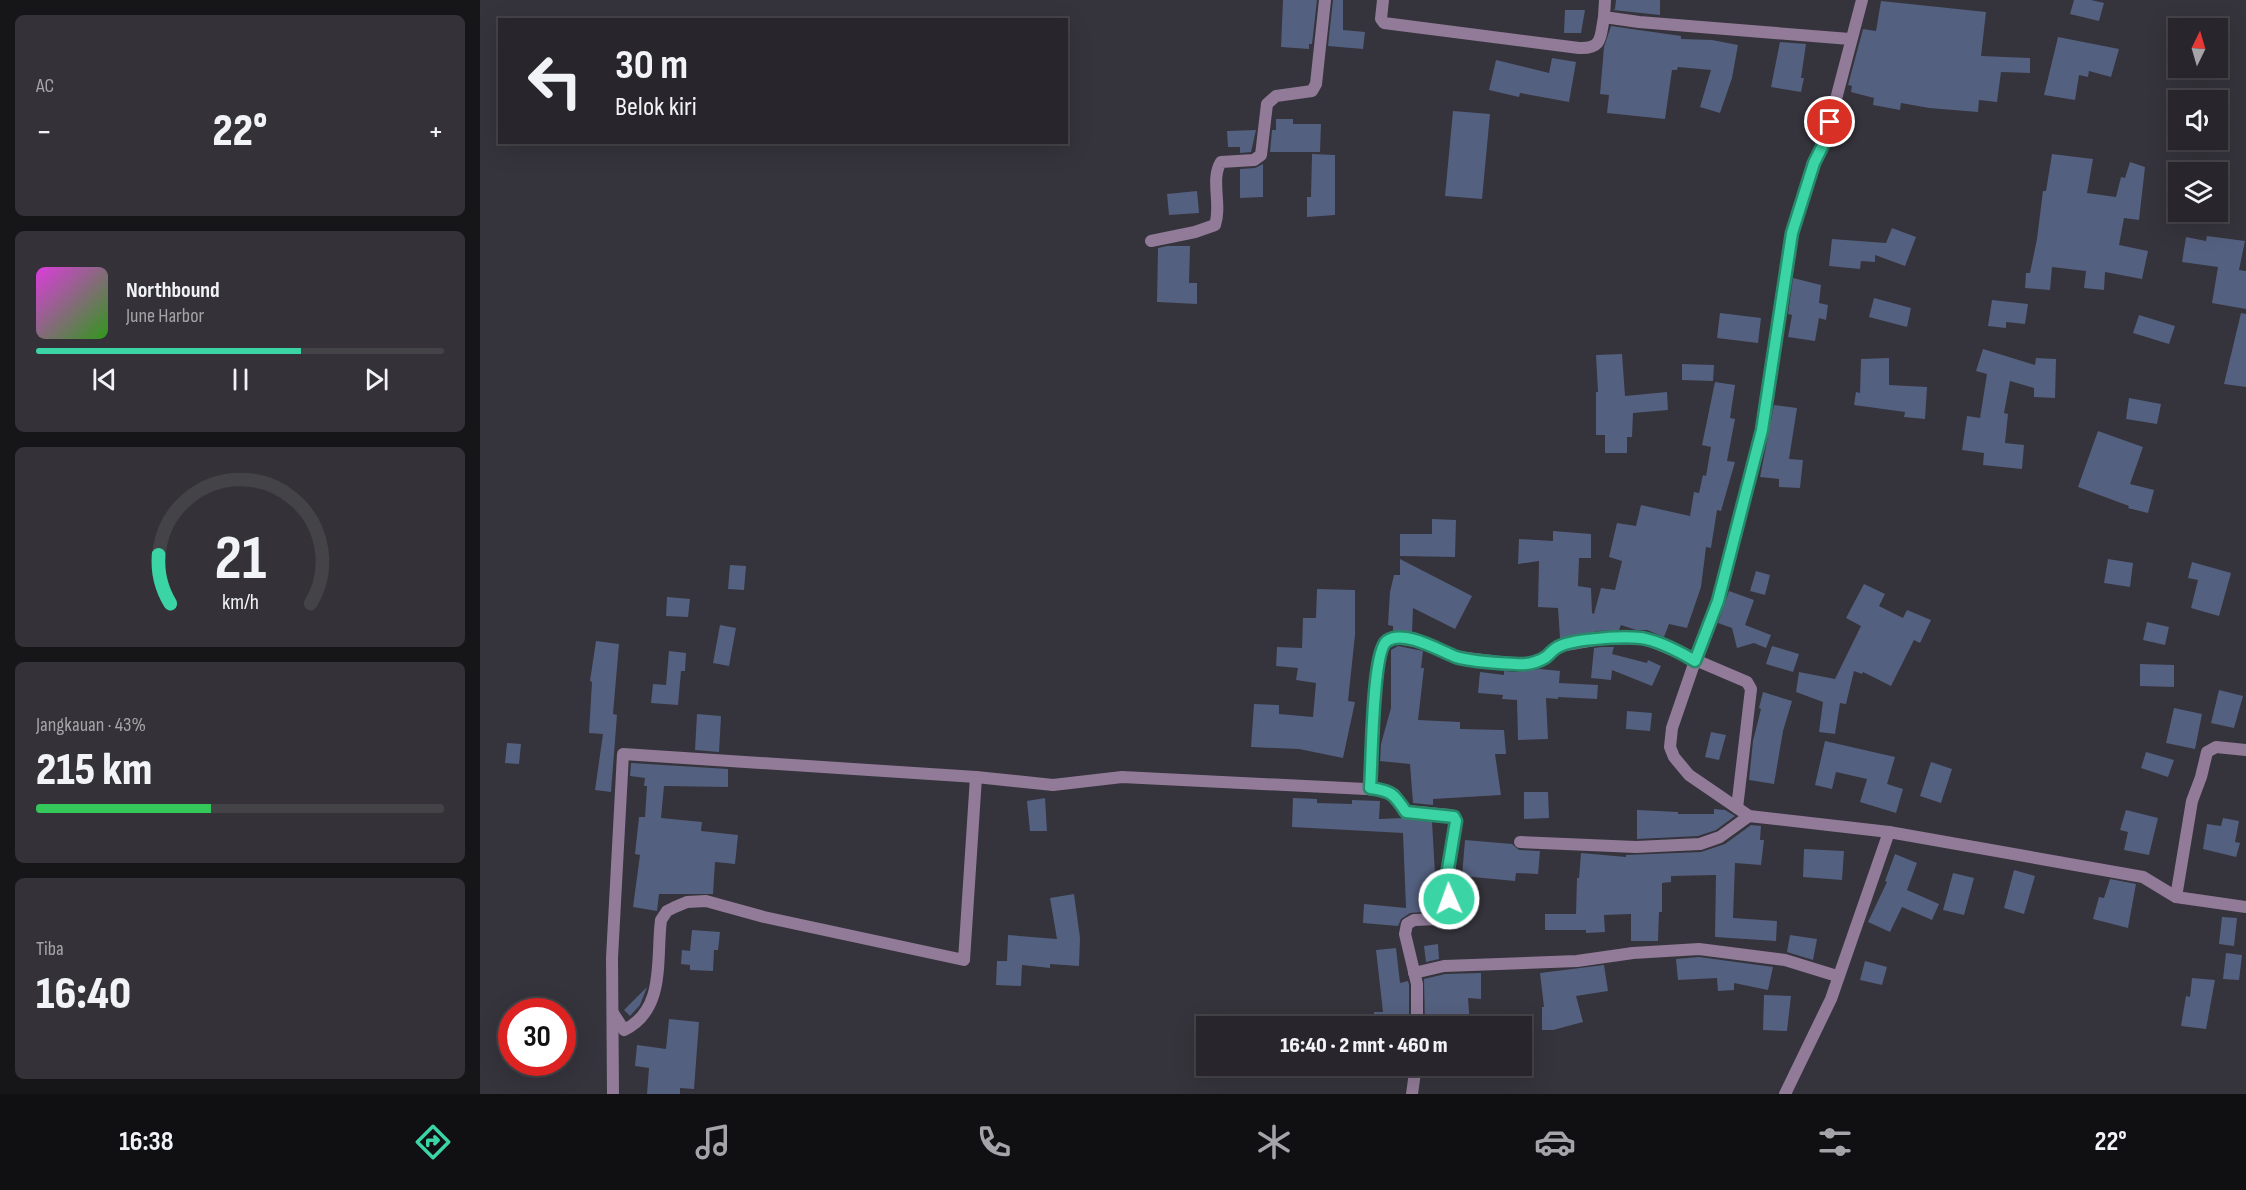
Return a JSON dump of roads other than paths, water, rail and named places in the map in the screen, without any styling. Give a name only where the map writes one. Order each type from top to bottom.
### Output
[{"type":"street","points":[[1151,241],[1195,232],[1215,225],[1219,213],[1217,170],[1221,162],[1254,160],[1261,155],[1267,104],[1276,96],[1312,91],[1316,84],[1325,0]]},
{"type":"street","points":[[1383,0],[1381,19],[1384,23],[1579,48],[1596,46],[1604,17],[1605,0]]},
{"type":"street","points":[[1862,0],[1825,141],[1814,163],[1792,233],[1762,430],[1718,601],[1672,728],[1670,747],[1674,757],[1689,775],[1749,816],[1889,832],[2143,876],[2176,897],[2246,907]]},
{"type":"street","points":[[1604,17],[1639,22],[1850,39]]},
{"type":"street","points":[[1370,788],[1376,674],[1382,647],[1388,640],[1398,638],[1426,643],[1458,657],[1516,664],[1533,663],[1545,658],[1560,646],[1600,639],[1644,638],[1747,682],[1751,689],[1737,808]]},
{"type":"street","points":[[2176,897],[2192,801],[2207,752],[2216,747],[2246,750]]},
{"type":"street","points":[[613,1094],[612,958],[623,754],[976,777],[1053,785],[1122,777],[1386,790],[1394,794],[1406,812],[1450,815],[1456,821],[1446,881],[1449,899],[1446,911],[1438,919],[1414,920],[1407,924],[1405,934],[1417,984],[1417,1016]]},
{"type":"street","points":[[612,1012],[624,1030],[640,1020],[647,1012],[655,991],[661,920],[667,911],[687,902],[706,902],[764,917],[964,960],[976,777]]},
{"type":"street","points":[[1520,843],[1636,847],[1700,844],[1720,837],[1749,816]]},
{"type":"street","points":[[1785,1094],[1831,999],[1837,976],[1889,832]]},
{"type":"street","points":[[1414,973],[1444,966],[1577,962],[1633,952],[1699,949],[1785,960],[1837,976]]},
{"type":"street","points":[[1412,1094],[1414,1076]]}]
